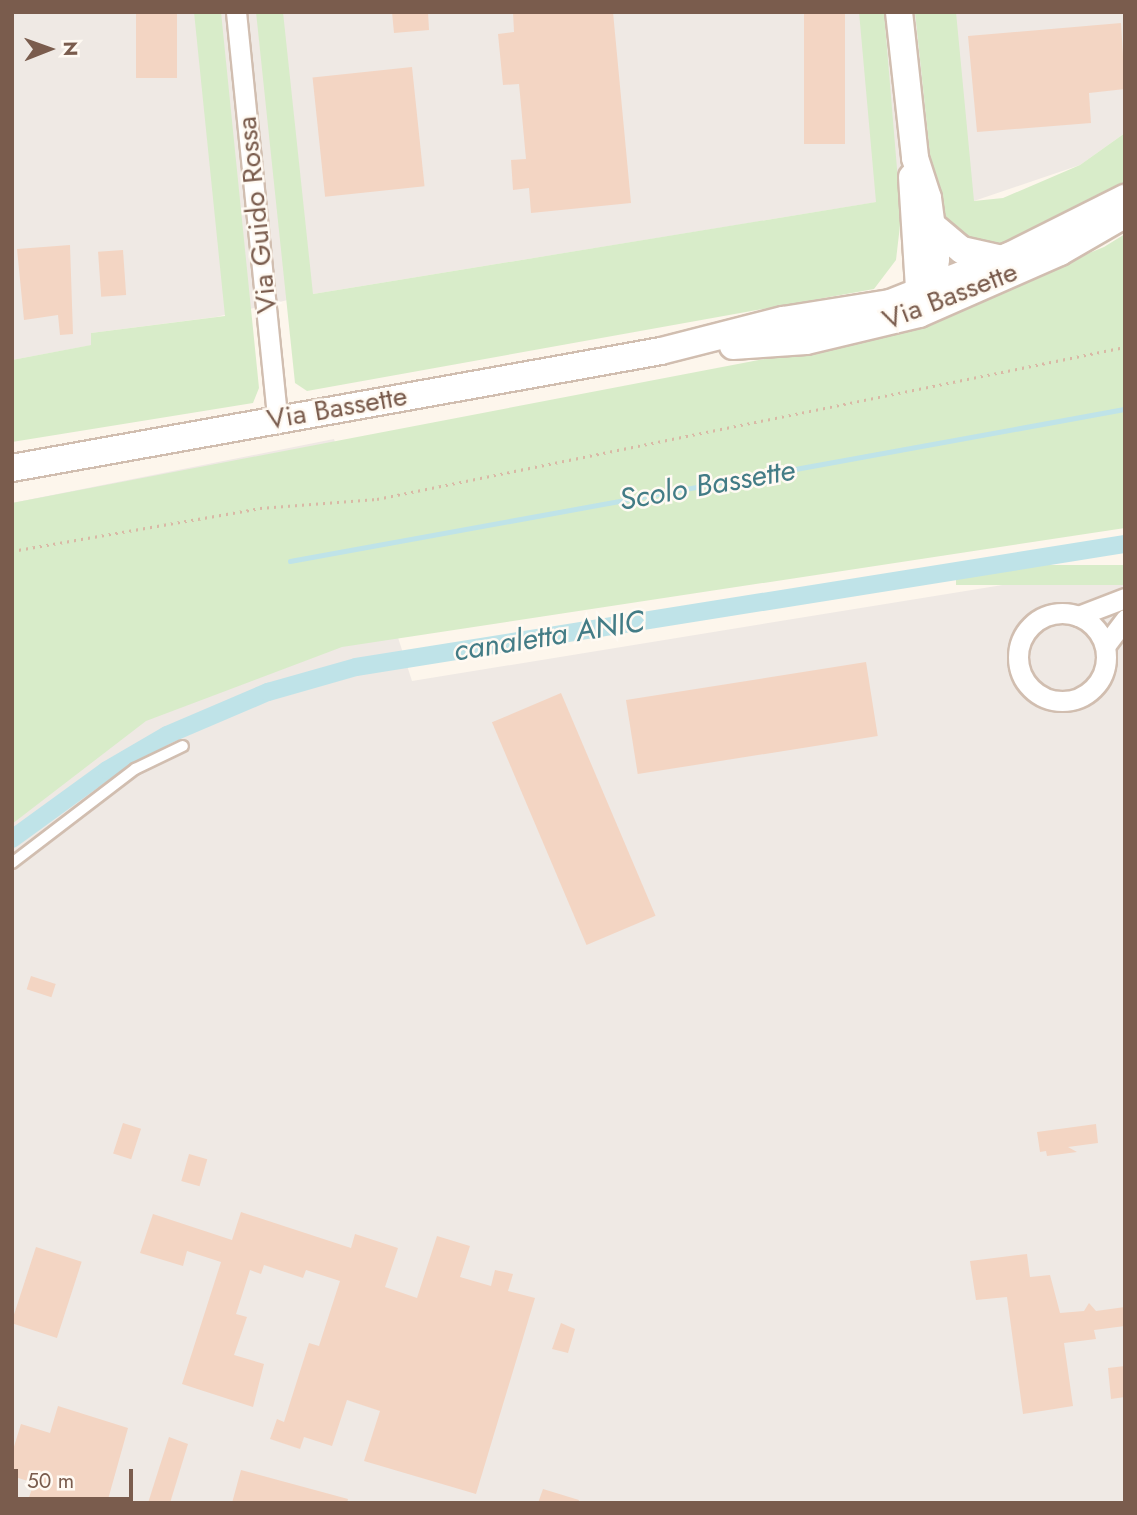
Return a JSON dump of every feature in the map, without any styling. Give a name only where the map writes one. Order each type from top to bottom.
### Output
[{"type":"main road","points":[[900,12],[923,229],[925,290]]},
{"type":"main road","name":"Via Bassette","points":[[12,468],[661,351],[837,310],[890,303],[1002,259],[1125,198]]},
{"type":"main road","name":"Via Bassette","points":[[661,351],[806,341],[919,314],[1102,229],[1125,215]]},
{"type":"main road","points":[[923,229],[962,250],[1002,259]]},
{"type":"main road","points":[[837,310],[877,296],[894,283],[904,269],[923,229]]},
{"type":"main road","name":"Via Bassette","points":[[925,290],[942,297],[1080,230],[1102,229]]},
{"type":"main road","name":"Via Bassette","points":[[750,345],[916,304],[925,290]]},
{"type":"street","name":"Via Guido Rossa","points":[[236,12],[277,419]]},
{"type":"street","points":[[1125,598],[1078,616],[1050,614],[1027,630],[1017,659],[1028,687],[1055,702],[1084,696],[1103,675],[1105,646],[1125,619]]},
{"type":"street","points":[[1078,616],[1090,623],[1105,646]]},
{"type":"lane","points":[[12,863],[135,769],[183,746]]},
{"type":"path","points":[[12,551],[260,509],[377,499],[1125,347]]},
{"type":"shaded area","points":[[12,12],[1125,12],[1125,133],[1080,165],[974,201],[877,202],[313,294],[216,317],[91,333],[92,345],[12,360]]},
{"type":"shaded area","points":[[334,439],[412,681],[1125,565],[1125,1503],[12,1503],[12,503]]},
{"type":"green space","points":[[194,12],[221,12],[259,388],[253,403],[12,442],[12,360],[91,345],[91,333],[225,316]]},
{"type":"green space","points":[[256,12],[283,12],[313,294],[876,202],[859,12],[884,12],[901,217],[896,260],[874,289],[307,391],[295,383]]},
{"type":"green space","points":[[915,12],[956,12],[974,201],[1003,198],[1080,165],[1125,133],[1125,188],[996,249],[979,246],[943,220],[932,173]]},
{"type":"green space","points":[[1125,234],[1125,528],[342,647],[146,721],[12,824],[12,503],[832,346],[911,325],[1104,247]]},
{"type":"green space","points":[[956,565],[1125,565],[1125,585],[956,585]]},
{"type":"building","points":[[136,12],[177,12],[177,78],[136,78]]},
{"type":"building","points":[[392,12],[428,12],[429,30],[394,33]]},
{"type":"building","points":[[513,12],[613,12],[631,203],[531,213],[529,188],[513,190],[511,160],[526,159],[519,84],[503,85],[498,34],[514,32]]},
{"type":"building","points":[[804,12],[845,12],[845,144],[804,144]]},
{"type":"building","points":[[1121,23],[1125,89],[1089,93],[1091,123],[977,132],[968,36]]},
{"type":"building","points":[[412,67],[425,186],[325,197],[313,77]]},
{"type":"building","points":[[70,245],[73,334],[60,335],[58,315],[24,320],[17,249]]},
{"type":"building","points":[[123,250],[126,295],[101,297],[98,252]]},
{"type":"building","points":[[866,662],[878,736],[638,774],[626,700]]},
{"type":"building","points":[[561,693],[656,916],[587,945],[492,722]]},
{"type":"building","points":[[31,976],[56,984],[51,997],[27,989]]},
{"type":"building","points":[[123,1123],[141,1129],[131,1159],[113,1153]]},
{"type":"building","points":[[1096,1124],[1098,1143],[1068,1147],[1077,1152],[1047,1156],[1046,1151],[1040,1152],[1037,1132]]},
{"type":"building","points":[[189,1154],[207,1159],[200,1186],[181,1181]]},
{"type":"building","points":[[241,1212],[351,1248],[355,1234],[398,1248],[385,1287],[417,1298],[437,1236],[470,1246],[460,1277],[491,1286],[495,1270],[513,1274],[508,1291],[535,1298],[476,1494],[364,1461],[380,1411],[347,1400],[332,1446],[304,1437],[300,1449],[270,1439],[277,1419],[284,1422],[309,1343],[319,1346],[340,1281],[306,1270],[303,1278],[264,1265],[261,1274],[250,1270],[236,1314],[247,1317],[234,1355],[264,1364],[253,1407],[182,1384],[221,1262],[187,1251],[183,1266],[140,1253],[153,1214],[232,1240]]},
{"type":"building","points":[[36,1247],[82,1262],[57,1338],[12,1323]]},
{"type":"building","points":[[1027,1254],[1030,1277],[1050,1275],[1060,1313],[1084,1311],[1089,1303],[1096,1311],[1125,1307],[1125,1326],[1094,1330],[1096,1339],[1064,1343],[1073,1406],[1023,1414],[1007,1297],[976,1300],[970,1261]]},
{"type":"building","points":[[561,1323],[575,1329],[568,1353],[552,1349]]},
{"type":"building","points":[[1125,1366],[1125,1397],[1111,1399],[1108,1368]]},
{"type":"building","points":[[58,1406],[128,1428],[107,1503],[27,1503],[34,1483],[12,1476],[12,1453],[21,1424],[50,1433]]},
{"type":"building","points":[[169,1437],[188,1444],[170,1503],[148,1503]]},
{"type":"building","points":[[241,1470],[348,1499],[347,1503],[232,1503]]},
{"type":"building","points":[[543,1489],[579,1500],[578,1503],[538,1503]]},
{"type":"waterway","name":"Scolo Bassette","points":[[290,561],[1125,409]]},
{"type":"waterway","name":"canaletta ANIC","points":[[12,839],[107,770],[167,735],[268,692],[356,667],[1125,544]]}]
